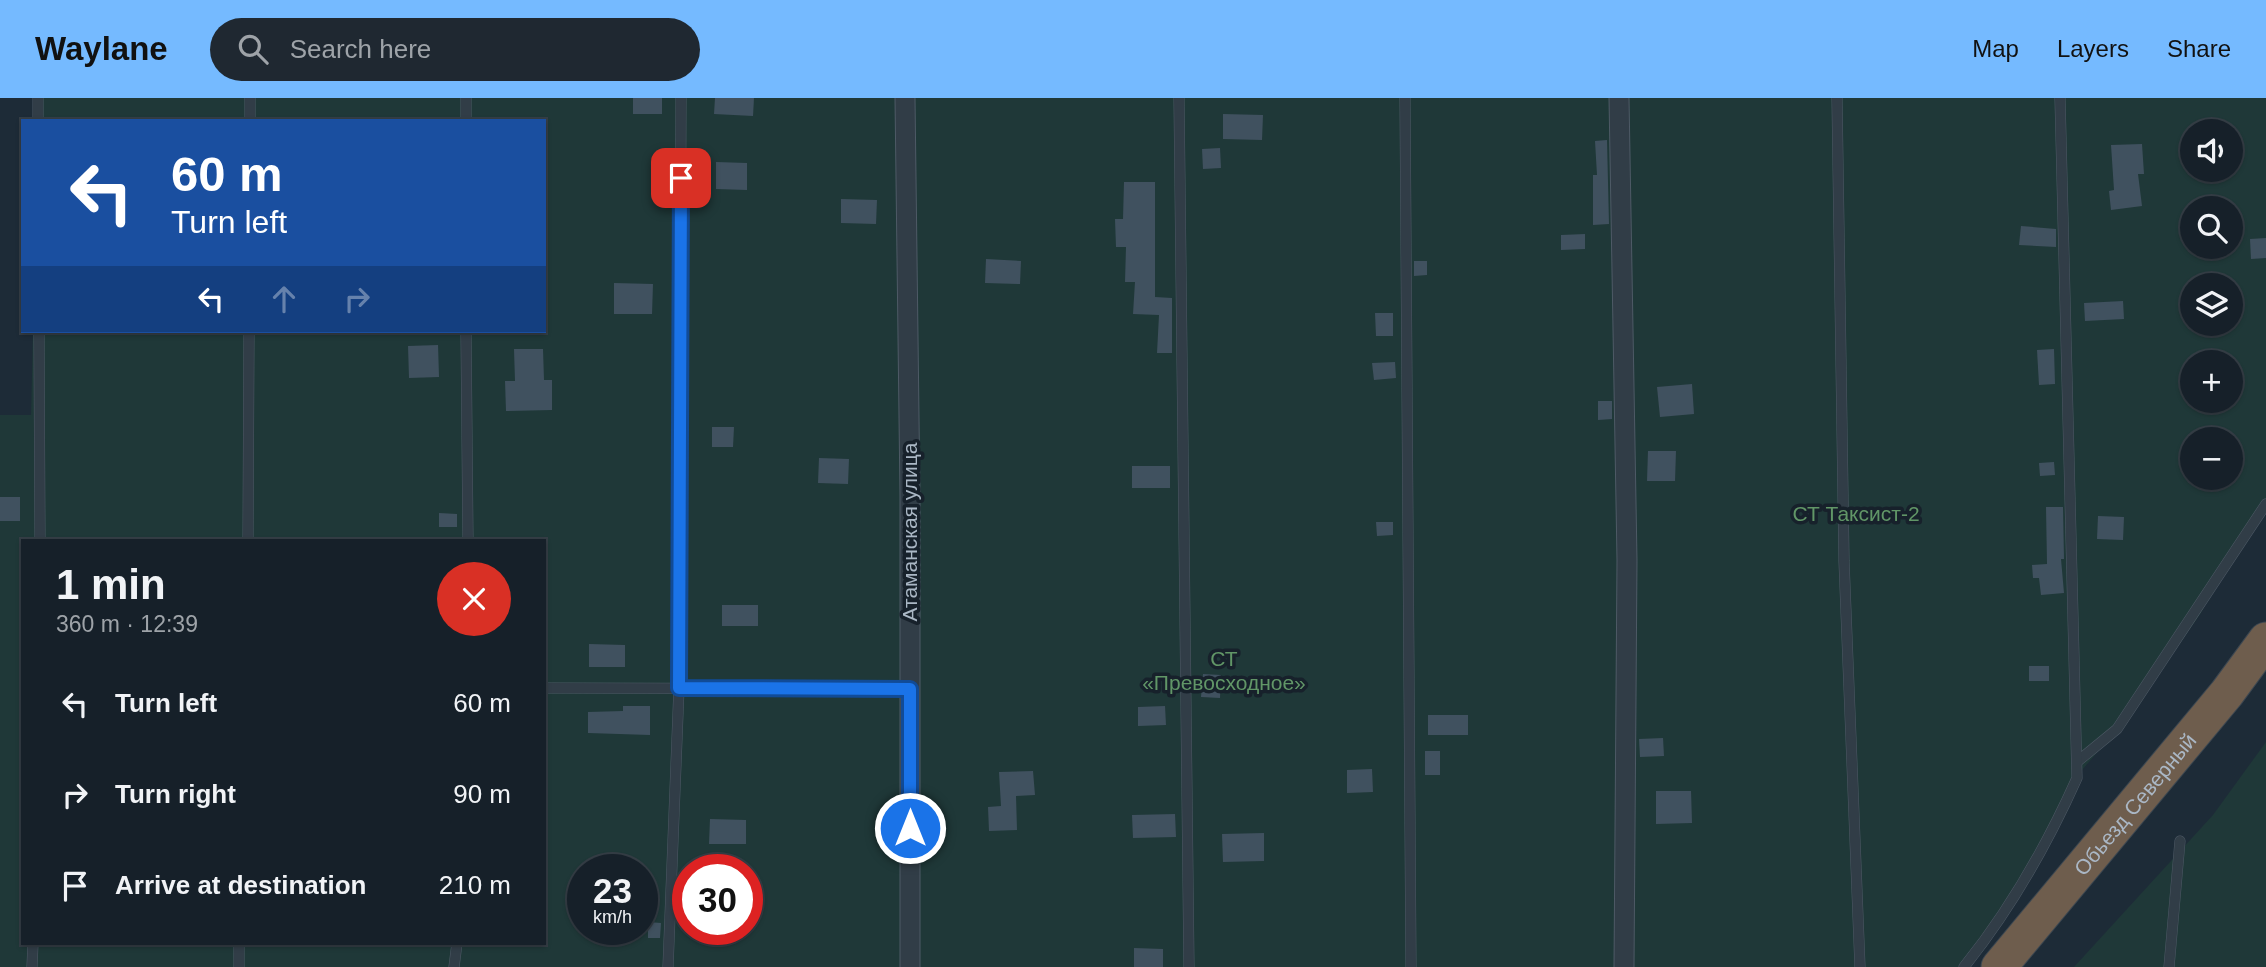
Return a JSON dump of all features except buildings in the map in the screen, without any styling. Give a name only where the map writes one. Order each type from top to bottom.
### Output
[{"type":"highway","name":"Обьезд Северный","points":[[1999,967],[2227,693],[2266,640]]},
{"type":"street","name":"Атаманская улица","points":[[905,98],[910,967]]},
{"type":"street","points":[[1619,98],[1627,560],[1624,967]]},
{"type":"lane","points":[[38,98],[38,119]]},
{"type":"lane","points":[[250,98],[250,119]]},
{"type":"lane","points":[[466,98],[466,119]]},
{"type":"lane","points":[[668,967],[679,688],[681,98]]},
{"type":"lane","points":[[1180,98],[1189,967]]},
{"type":"lane","points":[[1405,98],[1410,967]]},
{"type":"lane","points":[[1837,98],[1844,561],[1860,967]]},
{"type":"lane","points":[[1964,967],[1984,942],[2046,842],[2077,778],[2060,98]]},
{"type":"lane","points":[[39,333],[40,539]]},
{"type":"lane","points":[[248,539],[249,333]]},
{"type":"lane","points":[[466,333],[468,539]]},
{"type":"lane","points":[[2078,761],[2117,729],[2247,537],[2266,503]]},
{"type":"lane","points":[[546,688],[910,689]]},
{"type":"lane","points":[[2169,967],[2180,841]]},
{"type":"lane","points":[[32,967],[33,945]]},
{"type":"lane","points":[[239,945],[239,967]]},
{"type":"lane","points":[[454,967],[457,945]]},
{"type":"green space","points":[[36,98],[2266,98],[2266,505],[2232,554],[2201,613],[2131,713],[2076,777],[2022,881],[1960,967],[0,967],[0,415],[31,415],[33,333],[546,333],[546,119],[36,119]]},
{"type":"green space","points":[[2266,742],[2266,967],[2074,967],[2213,815]]},
{"type":"route","points":[[681,178],[679,688],[910,689],[910,828]]},
{"type":"park label","name":"СТ Таксист-2","points":[[1856,513]]},
{"type":"park label","name":"СТ «Превосходное»","points":[[1224,670]]}]
